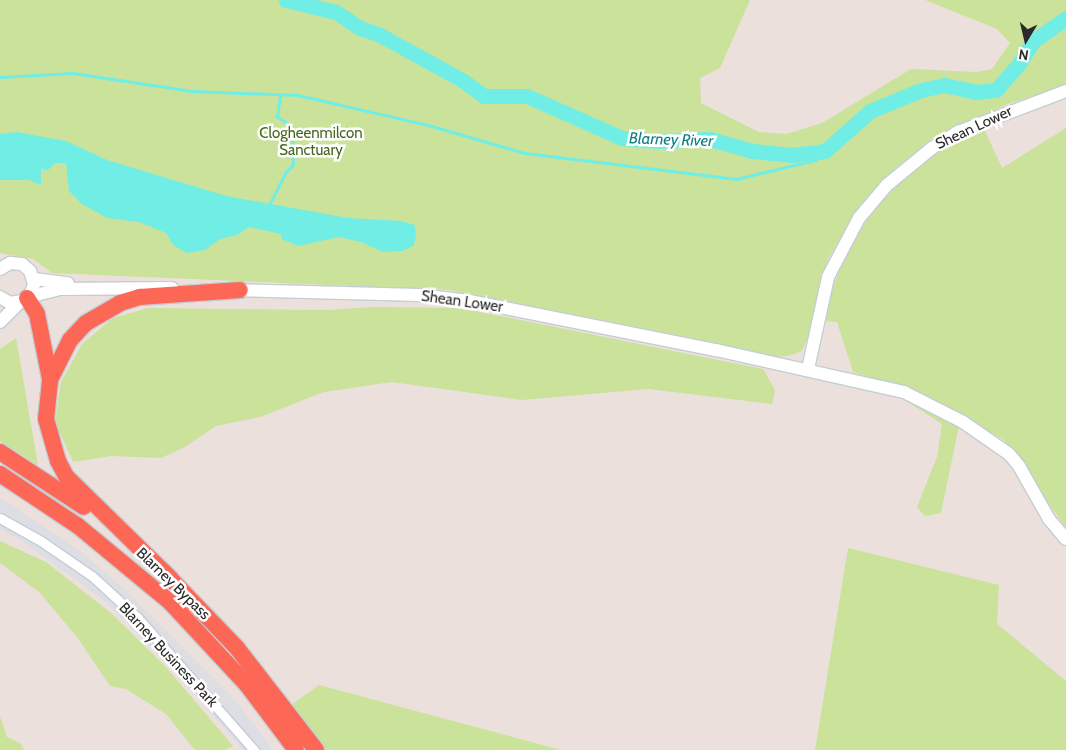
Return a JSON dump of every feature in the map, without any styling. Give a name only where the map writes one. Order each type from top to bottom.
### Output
[{"type":"highway","points":[[50,380],[70,340],[86,323],[112,307],[140,297],[240,290]]},
{"type":"highway","points":[[26,299],[37,314],[50,380],[46,419],[58,461],[66,476],[171,578]]},
{"type":"highway","name":"Blarney Bypass","points":[[0,452],[75,500],[171,578],[236,648],[316,750]]},
{"type":"highway","name":"Blarney Bypass","points":[[0,474],[78,526],[170,602],[247,685],[296,750]]},
{"type":"main road","name":"Shean Lower","points":[[808,369],[828,277],[858,218],[882,190],[909,164],[958,132],[1066,91]]},
{"type":"main road","points":[[0,268],[10,263],[22,264],[34,279],[26,299],[10,309],[0,322]]},
{"type":"main road","name":"Shean Lower","points":[[34,279],[111,287]]},
{"type":"main road","name":"Shean Lower","points":[[26,299],[56,290],[111,287],[444,297],[808,369],[904,392],[963,422],[996,444],[1019,466],[1042,508],[1066,539]]},
{"type":"main road","points":[[0,297],[10,303],[26,299]]},
{"type":"street","name":"Blarney Business Park","points":[[0,518],[41,541],[92,576],[138,618],[254,750]]},
{"type":"shaded area","points":[[0,498],[81,552],[122,587],[237,702],[273,750],[243,750],[179,676],[106,602],[22,541],[0,529]]},
{"type":"green space","name":"Clogheenmilcon Sanctuary","points":[[0,0],[750,0],[720,68],[700,78],[701,103],[759,132],[787,134],[822,123],[911,69],[977,72],[992,69],[1010,43],[997,29],[925,0],[1066,0],[1066,85],[1008,104],[934,137],[891,172],[856,212],[828,259],[809,334],[802,351],[788,356],[772,357],[450,290],[52,273],[33,259],[0,253]]},
{"type":"green space","points":[[1066,128],[1066,528],[1004,440],[912,389],[853,372],[837,322],[825,321],[826,303],[848,250],[875,208],[912,171],[960,138],[984,129],[1002,168]]},
{"type":"green space","points":[[374,307],[461,308],[763,369],[775,390],[772,404],[648,389],[522,400],[392,382],[324,392],[260,417],[216,426],[185,447],[161,458],[111,456],[73,462],[55,422],[61,382],[82,344],[113,318],[148,308],[327,310]]},
{"type":"green space","points":[[16,338],[38,465],[0,441],[0,349]]},
{"type":"green space","points":[[894,393],[959,426],[941,513],[925,516],[917,507],[937,457],[942,424]]},
{"type":"green space","points":[[0,541],[46,562],[111,613],[166,667],[233,746],[225,750],[195,750],[166,714],[126,689],[110,686],[77,637],[39,592],[0,563]]},
{"type":"green space","points":[[848,548],[999,585],[997,624],[1066,681],[1066,750],[815,750]]},
{"type":"green space","points":[[319,685],[561,750],[322,750],[291,705]]},
{"type":"green space","points":[[0,716],[7,737],[20,743],[24,750],[0,750]]},
{"type":"water","points":[[16,132],[66,141],[107,160],[226,196],[348,218],[401,221],[415,225],[416,238],[413,246],[402,251],[383,252],[361,242],[339,237],[298,246],[282,239],[281,234],[249,227],[237,235],[220,239],[205,250],[187,253],[173,245],[166,233],[139,222],[107,218],[82,204],[69,191],[66,163],[55,163],[47,171],[41,168],[41,185],[29,180],[0,180],[0,134]]},
{"type":"waterway","name":"Blarney River","points":[[286,0],[336,12],[360,28],[380,35],[462,80],[484,96],[527,96],[622,138],[658,141],[710,139],[752,151],[792,155],[825,151],[870,111],[921,90],[944,85],[976,92],[996,90],[1020,62],[1033,41],[1066,18]]},
{"type":"waterway","points":[[0,77],[73,73],[192,91],[298,95],[432,126],[525,153],[736,179],[816,160],[825,151]]},
{"type":"waterway","points":[[270,203],[285,173],[293,165],[292,127],[277,117],[280,95]]}]
